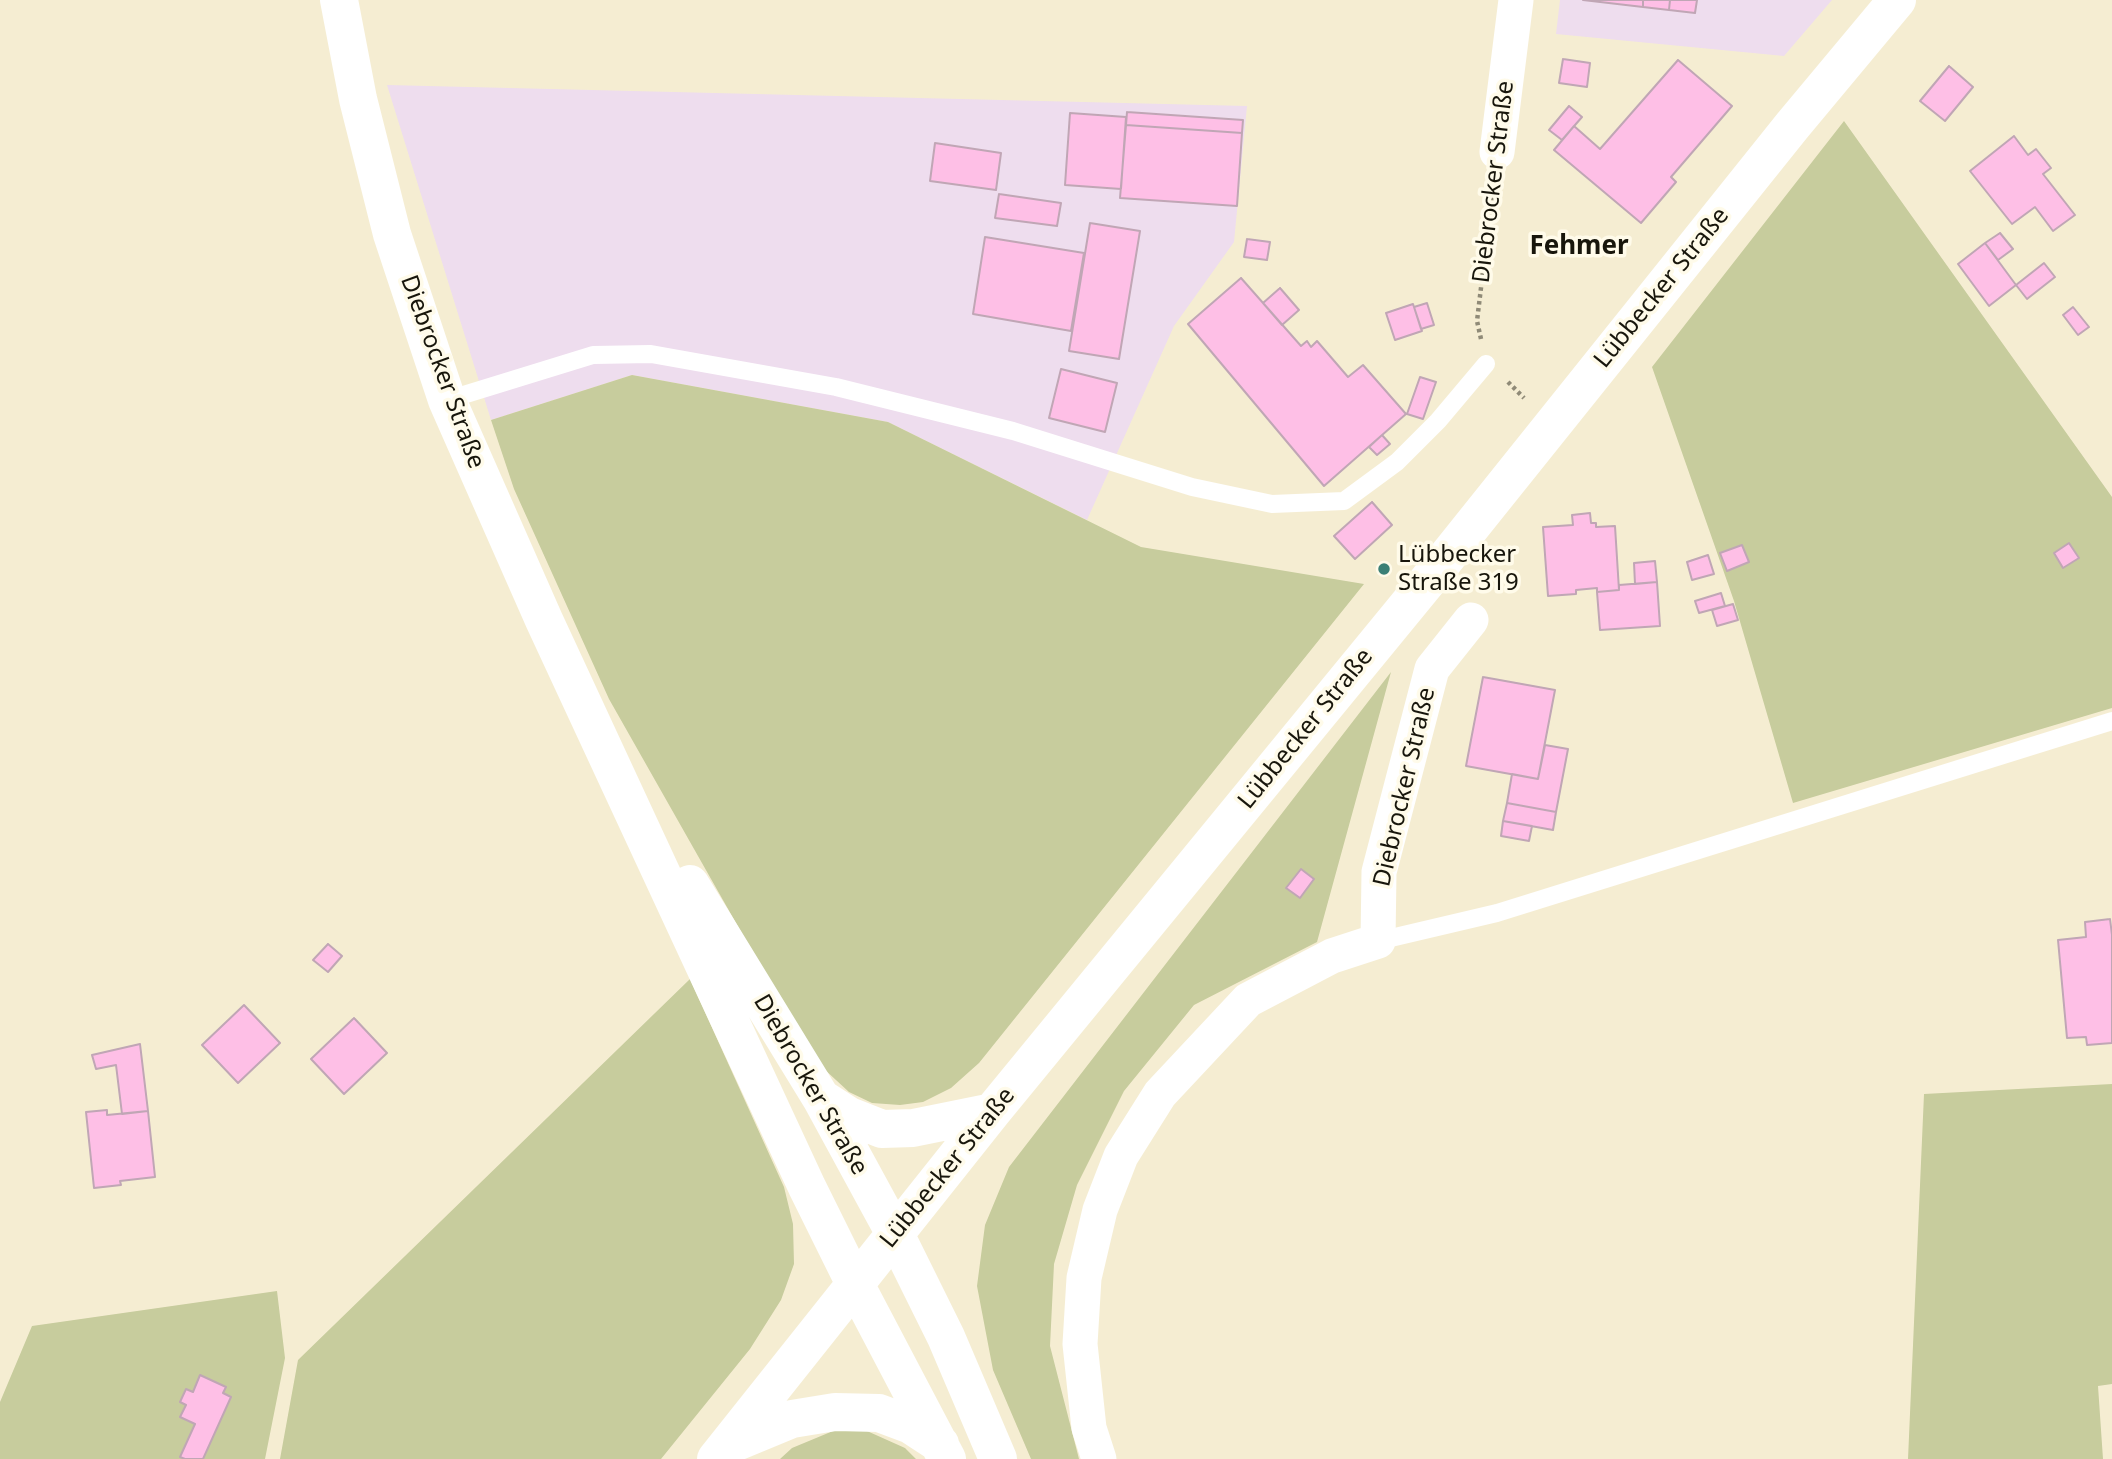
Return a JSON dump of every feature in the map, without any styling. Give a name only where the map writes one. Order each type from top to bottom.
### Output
[{"type":"main road","name":"Diebrocker Straße","points":[[339,0],[358,99],[392,234],[447,400],[515,557],[807,1187],[943,1451]]},
{"type":"main road","name":"Lübbecker Straße","points":[[721,1452],[992,1112],[1430,578],[1792,126],[1897,0]]},
{"type":"main road","name":"Diebrocker Straße","points":[[594,726],[821,1098],[895,1234],[946,1337],[998,1459]]},
{"type":"main road","points":[[821,1098],[849,1116],[882,1129],[913,1128],[992,1112]]},
{"type":"main road","name":"Diebrocker Straße","points":[[721,1452],[792,1419],[835,1412],[879,1413],[911,1425],[943,1451]]},
{"type":"street","name":"Diebrocker Straße","points":[[1497,152],[1516,0]]},
{"type":"street","name":"Diebrocker Straße","points":[[1378,941],[1380,872],[1432,669],[1471,620]]},
{"type":"street","points":[[1099,1459],[1089,1428],[1080,1344],[1084,1278],[1100,1210],[1121,1156],[1160,1094],[1248,1000],[1332,956],[1378,941]]},
{"type":"lane","points":[[447,400],[593,355],[651,354],[836,387],[1013,431],[1192,487],[1272,503],[1344,501],[1397,462],[1438,421],[1486,364]]},
{"type":"lane","points":[[1378,941],[1497,913],[2112,721]]},
{"type":"path","name":"Diebrocker Straße","points":[[1486,364],[1477,321],[1497,152]]},
{"type":"shaded area","points":[[1560,0],[1832,0],[1784,56],[1556,34]]},
{"type":"shaded area","points":[[387,85],[1247,106],[1234,242],[1174,326],[1087,520],[888,422],[632,375],[491,420]]},
{"type":"green space","points":[[1844,121],[2112,497],[2112,708],[1793,803],[1734,601],[1652,367]]},
{"type":"green space","points":[[632,375],[888,422],[1141,547],[1364,584],[979,1063],[951,1088],[923,1102],[900,1105],[872,1103],[849,1092],[824,1069],[787,1013],[609,699],[514,489],[491,420]]},
{"type":"green space","points":[[1391,672],[1317,942],[1194,1005],[1124,1091],[1077,1185],[1054,1264],[1050,1346],[1079,1459],[1031,1459],[993,1370],[977,1286],[985,1225],[1009,1167]]},
{"type":"green space","points":[[690,979],[784,1187],[793,1224],[794,1264],[781,1300],[750,1349],[661,1459],[280,1459],[298,1360]]},
{"type":"green space","points":[[2112,1084],[2112,1384],[2098,1386],[2103,1459],[1908,1459],[1924,1094]]},
{"type":"green space","points":[[277,1291],[285,1358],[265,1459],[0,1459],[0,1402],[32,1326]]},
{"type":"green space","points":[[833,1431],[867,1431],[905,1448],[916,1459],[780,1459],[792,1448]]},
{"type":"building","points":[[1583,0],[1643,0],[1643,7]]},
{"type":"building","points":[[1643,0],[1670,0],[1669,10],[1643,7]]},
{"type":"building","points":[[1670,0],[1697,0],[1695,13],[1669,10]]},
{"type":"building","points":[[1563,59],[1590,63],[1587,87],[1559,83]]},
{"type":"building","points":[[1678,60],[1732,106],[1671,177],[1676,182],[1641,223],[1554,150],[1574,126],[1600,149]]},
{"type":"building","points":[[1949,66],[1973,87],[1945,121],[1920,101]]},
{"type":"building","points":[[1569,106],[1582,117],[1562,140],[1549,130]]},
{"type":"building","points":[[1127,112],[1243,120],[1242,133],[1126,125]]},
{"type":"building","points":[[1070,113],[1126,117],[1121,189],[1065,185]]},
{"type":"building","points":[[1126,125],[1242,133],[1237,206],[1120,198]]},
{"type":"building","points":[[2014,136],[2028,155],[2036,149],[2051,168],[2043,174],[2075,215],[2053,231],[2035,207],[2012,224],[1970,171]]},
{"type":"building","points":[[935,143],[1001,153],[996,190],[930,181]]},
{"type":"building","points":[[999,194],[1061,203],[1057,226],[995,218]]},
{"type":"building","points":[[1090,223],[1140,231],[1119,359],[1069,351]]},
{"type":"building","points":[[2000,233],[2013,249],[1998,260],[1985,243]]},
{"type":"building","points":[[985,237],[1084,253],[1071,331],[973,314]]},
{"type":"building","points":[[1247,239],[1270,242],[1267,260],[1244,257]]},
{"type":"building","points":[[1985,243],[2016,285],[1989,306],[1958,264]]},
{"type":"building","points":[[2044,263],[2055,277],[2027,299],[2016,285]]},
{"type":"building","points":[[1241,278],[1301,346],[1307,341],[1311,347],[1317,341],[1348,377],[1363,365],[1406,414],[1324,486],[1188,324]]},
{"type":"building","points":[[1280,288],[1299,310],[1282,325],[1263,303]]},
{"type":"building","points":[[1427,303],[1434,325],[1421,329],[1414,307]]},
{"type":"building","points":[[1413,304],[1422,331],[1395,340],[1386,313]]},
{"type":"building","points":[[2073,307],[2089,327],[2078,335],[2063,315]]},
{"type":"building","points":[[1061,369],[1117,383],[1105,432],[1049,418]]},
{"type":"building","points":[[1420,377],[1436,382],[1423,419],[1407,414]]},
{"type":"building","points":[[1382,435],[1390,444],[1377,455],[1369,447]]},
{"type":"building","points":[[1372,502],[1392,525],[1355,559],[1334,536]]},
{"type":"building","points":[[1590,513],[1591,523],[1596,523],[1596,527],[1615,526],[1619,590],[1597,592],[1597,588],[1576,590],[1576,594],[1548,596],[1543,527],[1573,525],[1572,515]]},
{"type":"building","points":[[2069,543],[2079,558],[2063,568],[2054,553]]},
{"type":"building","points":[[1742,545],[1749,562],[1727,571],[1720,553]]},
{"type":"building","points":[[1708,555],[1714,574],[1692,580],[1687,562]]},
{"type":"building","points":[[1655,561],[1657,582],[1635,584],[1634,563]]},
{"type":"building","points":[[1657,582],[1660,626],[1600,630],[1597,592],[1619,590],[1619,585]]},
{"type":"building","points":[[1721,593],[1725,606],[1699,613],[1695,601]]},
{"type":"building","points":[[1733,604],[1738,620],[1717,626],[1712,610]]},
{"type":"building","points":[[1483,677],[1555,690],[1538,779],[1466,766]]},
{"type":"building","points":[[1545,745],[1568,749],[1556,812],[1507,803],[1512,774],[1538,779]]},
{"type":"building","points":[[1507,803],[1556,812],[1553,830],[1503,821]]},
{"type":"building","points":[[1503,821],[1532,826],[1529,841],[1501,836]]},
{"type":"building","points":[[1301,869],[1314,879],[1300,898],[1286,888]]},
{"type":"building","points":[[2110,919],[2112,1043],[2087,1045],[2086,1037],[2067,1038],[2058,940],[2086,937],[2085,922]]},
{"type":"building","points":[[328,944],[342,956],[328,972],[313,960]]},
{"type":"building","points":[[244,1005],[280,1043],[238,1083],[202,1045]]},
{"type":"building","points":[[354,1018],[387,1053],[344,1094],[311,1059]]},
{"type":"building","points":[[140,1044],[148,1111],[122,1114],[116,1065],[96,1069],[92,1055]]},
{"type":"building","points":[[107,1110],[107,1115],[148,1111],[155,1177],[120,1181],[121,1185],[94,1188],[86,1112]]},
{"type":"building","points":[[200,1375],[226,1387],[223,1393],[231,1397],[203,1459],[185,1459],[180,1457],[195,1424],[180,1417],[186,1405],[180,1402],[186,1389],[193,1392]]},
{"type":"place","name":"Lübbecker Straße 319","points":[[1384,569]]},
{"type":"district","name":"Fehmer","points":[[1579,247]]}]
